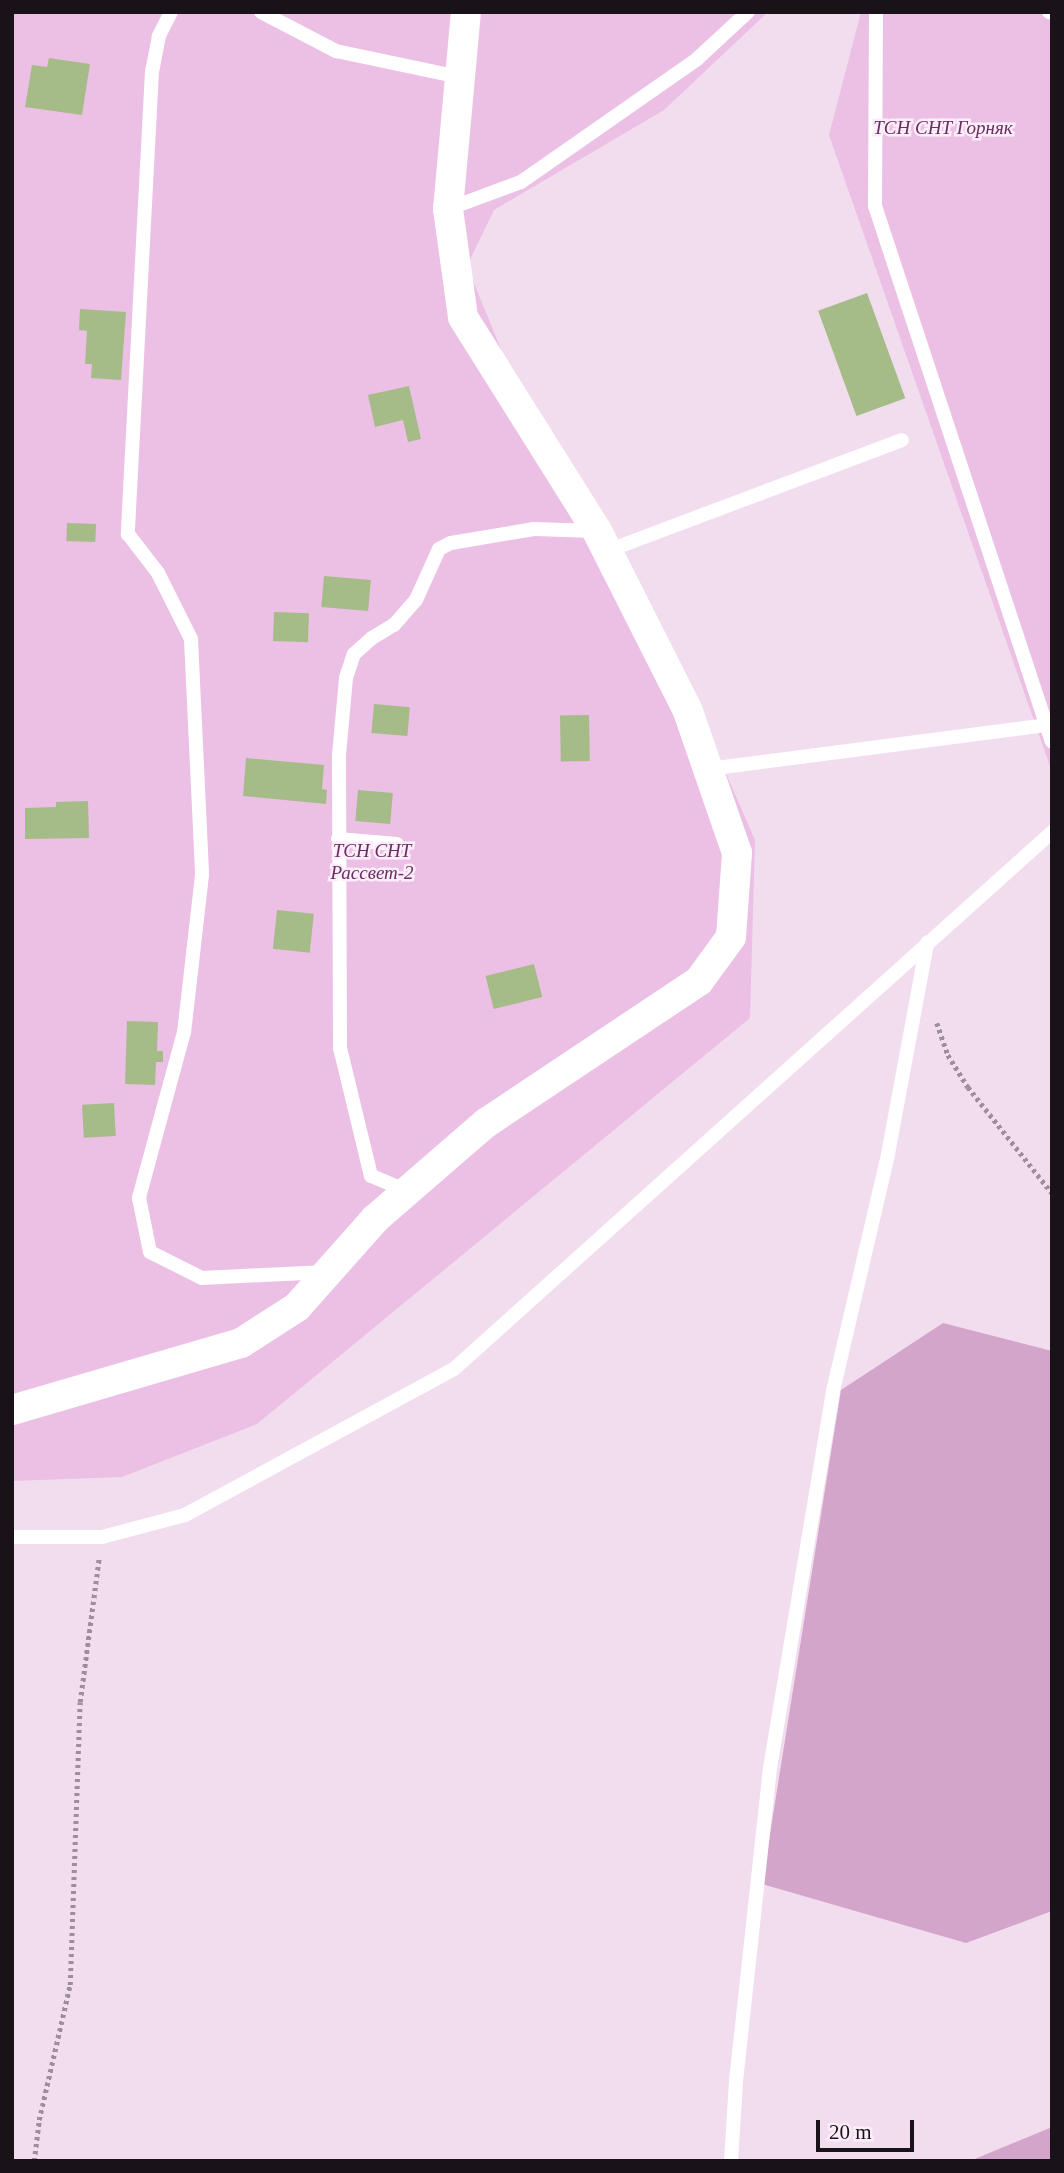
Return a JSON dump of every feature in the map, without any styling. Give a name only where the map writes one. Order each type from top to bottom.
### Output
[{"type":"street","points":[[12,1410],[241,1343],[297,1307],[374,1219],[486,1123],[699,981],[731,937],[737,853],[687,709],[602,541],[463,317],[448,209],[466,12]]},
{"type":"lane","points":[[171,12],[159,36],[152,71],[128,534],[158,573],[191,639],[202,875],[184,1032],[139,1198],[150,1252],[202,1278],[328,1272]]},
{"type":"lane","points":[[261,12],[335,51],[459,77]]},
{"type":"lane","points":[[448,209],[521,182],[697,59],[748,12]]},
{"type":"lane","points":[[876,12],[876,206],[1052,741]]},
{"type":"lane","points":[[407,1191],[371,1176],[340,1048],[338,755],[346,678],[354,654],[372,638],[394,625],[416,600],[439,549],[451,542],[534,528],[602,541],[902,440]]},
{"type":"lane","points":[[708,769],[1046,725]]},
{"type":"lane","points":[[12,1537],[102,1537],[186,1515],[454,1369],[1052,832]]},
{"type":"lane","points":[[338,839],[397,844]]},
{"type":"lane","points":[[731,2161],[736,2081],[770,1768],[832,1391],[888,1154],[927,943]]},
{"type":"path","points":[[936,1020],[948,1055],[968,1087],[1052,1193]]},
{"type":"path","points":[[34,2161],[38,2120],[70,1984],[80,1702],[102,1537]]},
{"type":"green space","name":"ТСН СНТ Рассвет-2","points":[[12,12],[768,12],[664,110],[494,210],[467,266],[507,364],[690,691],[755,840],[750,1018],[257,1424],[122,1477],[12,1481]]},
{"type":"green space","name":"ТСН СНТ Горняк","points":[[861,12],[1052,12],[1052,772],[829,135]]},
{"type":"shaded area","points":[[943,1323],[1052,1351],[1052,1911],[966,1943],[762,1884],[841,1390]]},
{"type":"shaded area","points":[[1052,2127],[1052,2161],[970,2161]]},
{"type":"building","points":[[49,58],[90,64],[82,115],[25,107],[32,65],[47,67]]},
{"type":"building","points":[[867,293],[905,398],[856,416],[818,311]]},
{"type":"building","points":[[80,309],[126,312],[121,380],[91,378],[92,364],[85,364],[87,331],[79,330]]},
{"type":"building","points":[[409,386],[421,439],[408,442],[403,420],[375,427],[368,395]]},
{"type":"building","points":[[67,523],[96,524],[95,542],[66,541]]},
{"type":"building","points":[[324,576],[371,580],[368,611],[321,607]]},
{"type":"building","points":[[274,612],[309,613],[308,642],[273,641]]},
{"type":"building","points":[[374,704],[410,707],[407,736],[371,733]]},
{"type":"building","points":[[589,715],[590,761],[561,761],[560,716]]},
{"type":"building","points":[[246,758],[324,765],[322,789],[327,790],[326,804],[243,796]]},
{"type":"building","points":[[358,790],[393,793],[390,824],[355,821]]},
{"type":"building","points":[[88,801],[89,838],[25,839],[25,808],[56,807],[56,802]]},
{"type":"building","points":[[277,910],[314,914],[310,953],[273,949]]},
{"type":"building","points":[[534,964],[542,997],[494,1009],[485,976]]},
{"type":"building","points":[[127,1021],[158,1022],[157,1051],[163,1051],[163,1062],[156,1062],[155,1085],[125,1084]]},
{"type":"building","points":[[114,1103],[116,1136],[84,1138],[82,1105]]}]
